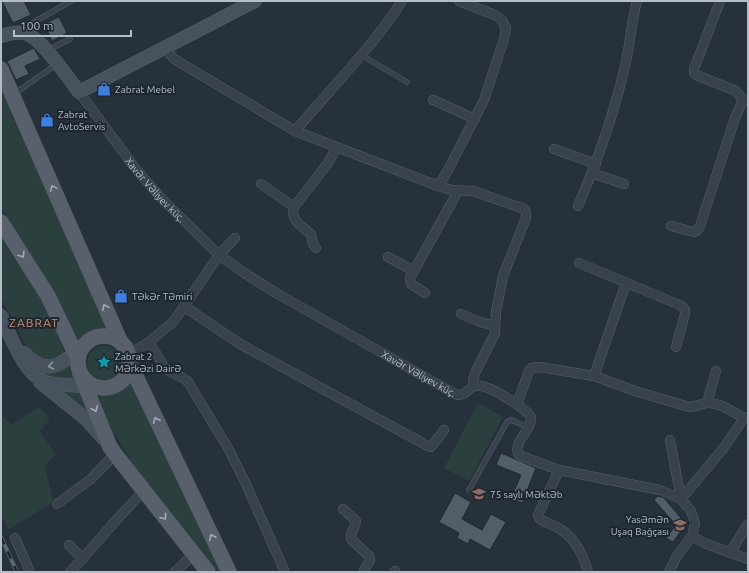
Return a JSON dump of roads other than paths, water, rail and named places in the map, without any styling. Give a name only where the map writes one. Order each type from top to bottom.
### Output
[{"type":"main road","points":[[1,69],[126,353],[229,572]]},
{"type":"main road","points":[[1,222],[48,296],[83,367],[113,450],[143,492],[208,572]]},
{"type":"main road","points":[[102,336],[115,339],[126,353],[126,375],[121,381],[109,387],[83,367],[95,338],[102,336]]},
{"type":"street","points":[[79,92],[255,1]]},
{"type":"street","points":[[295,131],[361,55],[391,18],[402,1]]},
{"type":"street","points":[[438,186],[447,172],[484,100],[504,39],[506,28],[502,20],[459,1]]},
{"type":"street","points":[[578,206],[596,164],[624,70],[637,1]]},
{"type":"street","points":[[671,226],[694,232],[697,231],[700,226],[734,118],[746,101],[736,92],[694,73],[694,69],[720,1]]},
{"type":"street","points":[[1,36],[17,32],[26,33]]},
{"type":"street","name":"Xavər Vəliyev küç.","points":[[26,33],[35,38],[47,51],[135,168],[163,200],[219,255],[276,293],[457,395],[467,393],[474,386]]},
{"type":"street","points":[[165,48],[174,60],[295,131],[438,186],[458,191],[473,191],[524,209],[526,212],[526,218],[503,276],[493,338],[474,373],[474,386],[480,385],[517,404],[531,417],[528,427],[517,446],[518,454],[559,470],[660,490],[681,499],[691,511],[694,518],[695,528],[692,536],[677,556],[669,572]]},
{"type":"street","points":[[433,100],[475,119]]},
{"type":"street","points":[[316,248],[313,244],[311,234],[300,226],[294,218],[294,207],[328,164],[337,147]]},
{"type":"street","points":[[554,149],[596,164]]},
{"type":"street","points":[[592,173],[624,184]]},
{"type":"street","points":[[260,184],[294,207]]},
{"type":"street","points":[[425,293],[411,284],[410,278],[458,191]]},
{"type":"street","points":[[126,353],[149,342],[174,321],[185,307],[219,255],[235,238]]},
{"type":"street","points":[[388,257],[414,271]]},
{"type":"street","points":[[579,263],[682,306],[685,310],[685,314],[676,347]]},
{"type":"street","points":[[594,376],[626,283]]},
{"type":"street","points":[[185,307],[240,344],[428,446],[431,447],[444,430]]},
{"type":"street","points":[[461,314],[480,322],[495,326]]},
{"type":"street","points":[[1,316],[20,356],[34,376],[45,387],[86,419],[113,450],[87,482],[57,504]]},
{"type":"street","points":[[11,336],[32,361],[44,367],[58,364],[83,367]]},
{"type":"street","points":[[149,342],[165,368],[169,372],[184,378],[188,382],[228,448],[254,500],[285,572]]},
{"type":"street","points":[[34,376],[49,383],[83,367]]},
{"type":"street","points":[[517,404],[529,371],[531,368],[539,367],[594,376],[634,391],[689,407],[696,407],[707,403],[722,406],[746,418],[722,450],[681,499]]},
{"type":"street","points":[[707,403],[716,370]]},
{"type":"street","points":[[670,440],[681,499]]},
{"type":"street","points":[[559,470],[538,514],[540,519],[567,534],[579,549],[588,572]]},
{"type":"street","points":[[70,572],[83,559],[120,515],[143,492]]},
{"type":"street","points":[[343,509],[356,521],[351,539],[369,556],[370,560],[363,572]]},
{"type":"street","points":[[730,553],[748,524]]},
{"type":"street","points":[[692,536],[704,543],[748,559]]},
{"type":"street","points":[[15,538],[30,572]]},
{"type":"street","points":[[69,545],[83,559]]},
{"type":"street","points":[[175,572],[194,554]]},
{"type":"lane","points":[[26,33],[29,26],[34,22],[71,1]]},
{"type":"lane","points":[[47,51],[70,39]]},
{"type":"lane","points":[[361,55],[407,82]]},
{"type":"lane","points":[[13,95],[57,64]]},
{"type":"lane","points":[[469,490],[507,422],[511,420],[528,427]]},
{"type":"railway","points":[[1,537],[17,572]]},
{"type":"place","name":"Zabrat Mebel","points":[[104,89]]},
{"type":"place","name":"Zabrat AvtoServis","points":[[47,120]]},
{"type":"place","name":"Təkər Təmiri","points":[[121,296]]},
{"type":"place","name":"Zabrat 2 Mərkəzi Dairə","points":[[104,362]]},
{"type":"place","name":"75 saylı Məktəb","points":[[479,494]]},
{"type":"place","name":"Yasəmən Uşaq Bağçası","points":[[680,525]]},
{"type":"district","name":"ZABRAT","points":[[34,323]]}]
